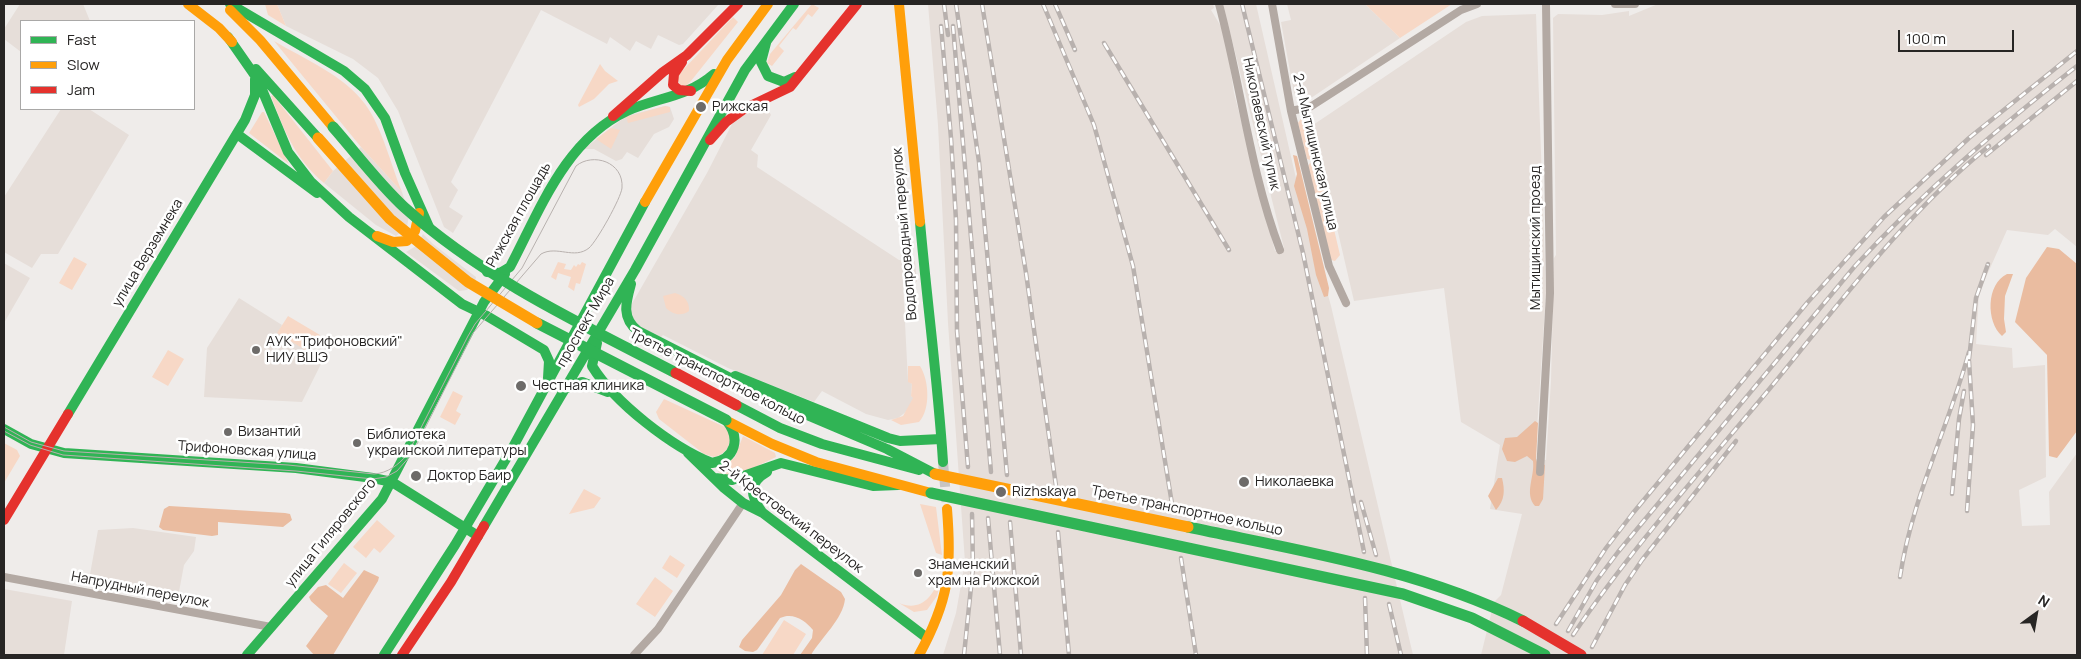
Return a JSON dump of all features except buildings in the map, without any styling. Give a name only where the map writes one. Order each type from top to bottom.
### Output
[{"type":"main road","points":[[188,4],[228,37],[390,219],[468,282],[524,316],[772,444],[816,462],[900,486],[1396,592],[1472,618],[1545,655]]},
{"type":"main road","name":"Третье транспортное кольцо","points":[[224,4],[260,40],[403,206],[478,266],[533,300],[780,428],[822,444],[935,474],[1408,576],[1496,608],[1550,636],[1581,655]]},
{"type":"main road","points":[[230,4],[344,71],[365,89],[385,118],[418,206],[432,232],[482,270],[500,273],[510,267]]},
{"type":"main road","points":[[607,121],[656,78],[687,55],[738,4]]},
{"type":"main road","name":"проспект Мира","points":[[384,655],[465,528],[547,385],[642,207],[727,60],[768,4]]},
{"type":"main road","name":"проспект Мира","points":[[402,655],[478,536],[635,270],[745,70],[772,30],[794,4]]},
{"type":"main road","points":[[889,4],[900,18]]},
{"type":"main road","name":"Водопроводный переулок","points":[[898,4],[933,363],[938,394],[942,462]]},
{"type":"main road","points":[[701,152],[726,122],[744,109],[790,87],[858,5]]},
{"type":"main road","points":[[772,30],[764,48],[761,62],[768,76],[784,82],[790,81],[807,67]]},
{"type":"main road","points":[[228,37],[260,84],[282,142],[294,162],[311,182],[349,217]]},
{"type":"main road","points":[[687,55],[674,74],[673,85],[682,91],[699,88]]},
{"type":"main road","points":[[607,121],[628,111],[684,96],[699,88],[727,60]]},
{"type":"main road","name":"улица Верземнека","points":[[4,520],[237,134],[256,96],[257,85],[250,67]]},
{"type":"main road","name":"Рижская площадь","points":[[478,312],[510,267],[564,165],[585,139],[607,121]]},
{"type":"main road","points":[[237,134],[462,304],[544,350],[549,361],[547,385]]},
{"type":"main road","points":[[369,232],[393,242],[407,241],[417,227],[418,206]]},
{"type":"main road","points":[[635,270],[624,314],[629,324],[644,335],[804,415],[887,449],[935,474]]},
{"type":"main road","name":"улица Гиляровского","points":[[247,655],[382,499],[478,312]]},
{"type":"main road","name":"2-й Крестовский переулок","points":[[601,327],[592,366],[598,376],[617,397],[684,449],[709,475],[744,503],[763,513],[927,638]]},
{"type":"main road","points":[[714,370],[755,383],[888,438],[900,441],[941,439]]},
{"type":"main road","name":"2-й Крестовский переулок","points":[[564,389],[574,383],[587,382],[617,397]]},
{"type":"main road","points":[[684,449],[707,462],[723,461],[732,453],[736,442],[733,428],[726,420]]},
{"type":"main road","name":"Трифоновская улица","points":[[4,429],[30,444],[64,453],[299,468],[392,482],[478,536]]},
{"type":"main road","points":[[709,475],[729,481],[766,466],[781,463],[878,487],[900,486]]},
{"type":"main road","points":[[763,513],[750,493],[751,485],[757,478],[769,471],[781,468],[809,471]]},
{"type":"main road","points":[[919,655],[945,601],[950,582],[951,558],[947,509]]},
{"type":"street","name":"Николаевский тупик","points":[[1219,4],[1234,59],[1251,151],[1271,226],[1280,250]]},
{"type":"street","name":"2-я Мытищинская улица","points":[[1272,4],[1291,111],[1329,266],[1346,303]]},
{"type":"street","points":[[1291,111],[1310,107],[1461,10],[1476,4]]},
{"type":"street","name":"Мытищинский проезд","points":[[1540,472],[1550,293],[1546,4]]},
{"type":"street","points":[[1616,4],[1635,4]]},
{"type":"street","points":[[634,655],[658,629],[744,503]]},
{"type":"street","name":"Напрудный переулок","points":[[4,577],[271,627]]},
{"type":"shaded area","points":[[20,4],[83,4],[90,20],[20,20],[20,51],[4,39],[4,29]]},
{"type":"shaded area","points":[[265,4],[277,4],[286,26],[268,15]]},
{"type":"shaded area","points":[[277,4],[719,4],[683,44],[679,45],[658,35],[651,49],[636,41],[630,51],[610,37],[607,44],[541,10],[451,182],[458,190],[449,207],[463,216],[453,233],[444,227],[398,111],[378,78],[353,59],[286,26]]},
{"type":"shaded area","points":[[812,4],[819,8],[812,17],[808,14],[796,30],[793,28],[779,46],[784,51],[772,66],[767,63],[770,54]]},
{"type":"shaded area","points":[[928,4],[1213,4],[1214,8],[1211,10],[1225,33],[1234,93],[1275,251],[1284,248],[1223,4],[1256,4],[1295,174],[1331,306],[1413,655],[943,655],[956,613],[965,562],[948,323],[938,125]]},
{"type":"shaded area","points":[[1287,4],[1365,4],[1400,38],[1311,98],[1302,100],[1294,93],[1281,22],[1291,20]]},
{"type":"shaded area","points":[[1365,4],[1452,4],[1400,38]]},
{"type":"shaded area","points":[[1658,4],[2077,4],[2077,247],[2055,229],[2048,235],[2007,230],[1979,293],[1976,344],[2012,348],[2013,368],[2045,365],[2046,477],[2019,490],[2022,526],[2050,525],[2049,492],[2077,453],[2077,655],[1481,655],[1494,602],[1501,595],[1522,514],[1490,509],[1500,445],[1461,422],[1444,288],[1354,301],[1313,125],[1466,22],[1482,16],[1536,14],[1546,292],[1535,459],[1546,460],[1551,381],[1554,258],[1556,255],[1553,18],[1558,14],[1602,15],[1629,11],[1629,16]]},
{"type":"shaded area","points":[[733,17],[738,22],[691,81],[687,85],[680,85],[677,76]]},
{"type":"shaded area","points":[[274,41],[335,76],[346,84],[365,104],[386,146],[402,192],[361,147]]},
{"type":"shaded area","points":[[600,64],[605,71],[618,81],[609,84],[594,99],[579,107],[578,105]]},
{"type":"shaded area","points":[[273,95],[333,171],[324,183],[298,154],[281,121],[271,96]]},
{"type":"shaded area","points":[[665,106],[670,107],[674,119],[669,127],[654,134],[638,158],[627,152],[622,159],[616,161],[594,149],[584,149],[626,116]]},
{"type":"shaded area","points":[[665,106],[670,107],[670,112],[628,123],[626,117]]},
{"type":"shaded area","points":[[762,106],[768,109],[771,115],[751,150],[758,155],[757,167],[899,260],[915,261],[917,282],[903,284],[908,381],[912,384],[911,396],[914,398],[907,411],[898,418],[888,420],[866,414],[822,391],[814,402],[728,368],[663,335],[660,338],[638,325],[630,315],[631,305],[707,173],[731,126],[735,120],[756,107]]},
{"type":"shaded area","points":[[60,110],[91,110],[129,135],[58,254],[41,254],[32,268],[4,252],[4,197]]},
{"type":"shaded area","points":[[262,112],[264,112],[289,164],[249,133]]},
{"type":"shaded area","points":[[1301,119],[1307,119],[1310,124],[1318,162],[1307,159],[1298,123]]},
{"type":"shaded area","points":[[611,128],[620,130],[611,149],[596,139]]},
{"type":"shaded area","points":[[361,147],[402,192],[409,215],[407,227],[396,236],[376,225],[324,183],[333,171]]},
{"type":"shaded area","points":[[1293,155],[1297,156],[1329,288],[1328,296],[1324,297],[1316,275],[1307,229],[1294,186],[1297,174]]},
{"type":"shaded area","points":[[1310,163],[1319,165],[1340,255],[1335,261],[1331,260],[1308,166]]},
{"type":"shaded area","points":[[423,234],[476,277],[475,282],[467,290],[459,291],[406,252],[416,246]]},
{"type":"shaded area","points":[[2047,247],[2059,249],[2077,264],[2077,431],[2057,458],[2049,456],[2047,355],[2015,322],[2026,278]]},
{"type":"shaded area","points":[[74,257],[87,264],[72,290],[59,283]]},
{"type":"shaded area","points":[[558,262],[566,264],[564,269],[571,270],[574,265],[576,267],[582,262],[586,264],[580,284],[576,283],[574,291],[568,287],[571,277],[558,273],[556,280],[551,277]]},
{"type":"shaded area","points":[[4,263],[30,278],[4,323]]},
{"type":"shaded area","points":[[2007,274],[2013,274],[2005,296],[2004,319],[2006,332],[2002,336],[1993,322],[1991,304],[1995,286]]},
{"type":"shaded area","points":[[675,293],[685,299],[689,311],[677,314],[666,308],[663,296]]},
{"type":"shaded area","name":"АУК \"Трифоновский\" НИУ ВШЭ","points":[[239,298],[282,325],[278,333],[323,360],[302,402],[204,397],[207,348]]},
{"type":"shaded area","points":[[288,316],[320,335],[309,352],[277,333]]},
{"type":"shaded area","points":[[168,350],[184,359],[168,386],[152,377]]},
{"type":"shaded area","points":[[908,366],[920,366],[927,386],[927,402],[919,422],[901,425],[891,420],[903,416],[913,398],[911,396],[912,384],[908,382]]},
{"type":"shaded area","points":[[453,391],[463,396],[456,411],[461,414],[455,425],[440,417]]},
{"type":"shaded area","points":[[664,399],[727,428],[730,442],[726,450],[714,457],[704,454],[659,419],[656,412]]},
{"type":"shaded area","points":[[1535,421],[1538,423],[1536,459],[1537,462],[1545,465],[1543,499],[1539,506],[1535,506],[1530,496],[1533,461],[1527,456],[1515,462],[1507,461],[1502,449],[1505,438],[1517,437]]},
{"type":"shaded area","points":[[743,436],[775,453],[776,457],[747,471],[724,477],[718,471],[735,457]]},
{"type":"shaded area","points":[[4,443],[17,450],[20,456],[4,483]]},
{"type":"shaded area","points":[[1498,478],[1502,478],[1504,491],[1503,499],[1496,510],[1488,496]]},
{"type":"shaded area","points":[[584,489],[601,498],[594,508],[569,514]]},
{"type":"shaded area","points":[[920,504],[936,507],[942,555],[936,553]]},
{"type":"shaded area","points":[[169,506],[285,513],[290,514],[292,520],[283,527],[218,522],[218,535],[212,536],[163,530],[159,527],[164,509]]},
{"type":"shaded area","points":[[377,520],[395,536],[380,553],[374,548],[366,558],[353,547]]},
{"type":"shaded area","points":[[133,528],[196,537],[194,551],[184,565],[178,597],[147,593],[89,580],[98,530]]},
{"type":"shaded area","points":[[670,555],[685,565],[677,578],[662,568]]},
{"type":"shaded area","points":[[344,563],[357,573],[341,593],[328,584]]},
{"type":"shaded area","points":[[801,564],[841,592],[845,599],[836,621],[811,655],[800,655],[812,638],[813,630],[802,620],[790,616],[780,618],[757,650],[753,652],[745,651],[739,647],[742,640],[781,595],[795,570]]},
{"type":"shaded area","points":[[364,570],[379,577],[378,581],[333,655],[314,655],[306,646],[328,616],[309,597],[318,587],[326,585],[343,598]]},
{"type":"shaded area","points":[[655,577],[673,591],[655,617],[636,604]]},
{"type":"shaded area","points":[[939,577],[942,578],[937,596],[927,610],[914,612],[899,603],[913,606],[925,601],[934,591]]},
{"type":"shaded area","points":[[4,589],[72,601],[64,655],[4,655]]},
{"type":"shaded area","points":[[784,620],[806,634],[793,655],[762,655]]},
{"type":"tunnel","points":[[943,462],[947,509]]},
{"type":"tram line","points":[[4,427],[31,442],[64,451],[288,465],[374,474],[384,472],[396,465],[407,455],[475,324],[522,268],[576,166],[591,160],[606,162],[613,166],[621,179],[622,188],[618,201],[593,244],[589,248],[577,253],[553,251],[541,254],[473,333],[412,454],[397,471],[386,477],[373,479],[296,471],[63,455],[30,445],[4,431]]},
{"type":"railway","points":[[944,4],[948,35]]},
{"type":"railway","points":[[956,4],[979,162],[1007,475]]},
{"type":"railway","points":[[982,4],[1026,273],[1056,486]]},
{"type":"railway","points":[[1043,4],[1094,125],[1133,266],[1173,510]]},
{"type":"railway","points":[[1055,4],[1075,50]]},
{"type":"railway","points":[[1242,4],[1303,253],[1364,552]]},
{"type":"railway","points":[[941,26],[951,138],[956,220],[957,331],[968,467]]},
{"type":"railway","points":[[953,26],[991,472]]},
{"type":"railway","points":[[1104,43],[1229,250]]},
{"type":"railway","points":[[1556,624],[1606,548],[1633,513],[1807,303],[1884,217],[1969,138],[2077,51]]},
{"type":"railway","points":[[1568,631],[1597,580],[1618,552],[1855,266],[1934,187],[2019,113],[2077,66]]},
{"type":"railway","points":[[1986,155],[2077,81]]},
{"type":"railway","points":[[1573,635],[1644,539],[1874,261],[1929,201],[1958,172],[1989,146]]},
{"type":"railway","points":[[1969,359],[1976,298],[1988,264]]},
{"type":"railway","points":[[1900,577],[1913,519],[1969,352]]},
{"type":"railway","points":[[1967,511],[1973,425],[1969,361]]},
{"type":"railway","points":[[1952,494],[1959,419],[1964,391]]},
{"type":"railway","points":[[1592,647],[1625,585],[1642,560],[1736,441]]},
{"type":"railway","points":[[1361,502],[1376,555]]},
{"type":"railway","points":[[964,655],[973,568],[972,514]]},
{"type":"railway","points":[[988,518],[1000,655]]},
{"type":"railway","points":[[1010,522],[1021,655]]},
{"type":"railway","points":[[1058,532],[1069,655]]},
{"type":"railway","points":[[1181,558],[1196,655]]},
{"type":"railway","points":[[1365,598],[1367,655]]},
{"type":"railway","points":[[1389,604],[1401,655]]},
{"type":"traffic: fast","points":[[230,4],[344,71],[365,89],[385,118],[405,173],[429,227]]},
{"type":"traffic: fast","points":[[484,526],[635,270],[745,70],[794,4]]},
{"type":"traffic: fast","points":[[228,37],[258,80],[288,152],[311,182],[349,217],[462,304],[487,316],[544,350],[549,361],[548,378]]},
{"type":"traffic: fast","points":[[766,43],[761,62],[768,76],[784,82],[795,77]]},
{"type":"traffic: fast","points":[[256,69],[318,138]]},
{"type":"traffic: fast","points":[[487,272],[500,273],[510,267],[556,178],[587,140],[605,124],[638,106],[693,88],[714,74]]},
{"type":"traffic: fast","points":[[68,414],[245,120],[255,95],[255,79]]},
{"type":"traffic: fast","points":[[333,127],[394,198],[435,233],[467,256],[534,299],[676,373]]},
{"type":"traffic: fast","points":[[237,134],[317,193]]},
{"type":"traffic: fast","points":[[384,655],[455,545],[513,447],[645,202]]},
{"type":"traffic: fast","points":[[920,222],[943,462]]},
{"type":"traffic: fast","points":[[247,655],[382,499],[484,302],[505,274]]},
{"type":"traffic: fast","points":[[631,284],[626,309],[629,321],[638,331],[781,404],[887,449],[935,474]]},
{"type":"traffic: fast","points":[[537,323],[726,420]]},
{"type":"traffic: fast","points":[[597,343],[592,366],[615,395],[663,435],[696,456],[712,463],[720,461],[731,452],[734,447],[734,434],[726,420]]},
{"type":"traffic: fast","points":[[735,376],[888,438],[900,441],[941,439]]},
{"type":"traffic: fast","points":[[564,389],[582,382],[608,392]]},
{"type":"traffic: fast","points":[[736,405],[780,428],[822,444],[919,470]]},
{"type":"traffic: fast","points":[[4,429],[31,444],[64,453],[296,468],[392,482],[478,536]]},
{"type":"traffic: fast","points":[[688,453],[723,487],[743,503],[763,513],[927,638]]},
{"type":"traffic: fast","points":[[715,478],[732,480],[781,463],[873,486],[898,485]]},
{"type":"traffic: fast","points":[[762,512],[755,501],[753,490],[757,481],[767,472]]},
{"type":"traffic: fast","points":[[931,493],[1403,594],[1472,618],[1545,655]]},
{"type":"traffic: fast","points":[[1188,527],[1316,554],[1401,575],[1483,603],[1523,621]]},
{"type":"traffic: slow","points":[[188,4],[219,28],[232,42]]},
{"type":"traffic: slow","points":[[645,202],[727,60],[768,4]]},
{"type":"traffic: slow","points":[[899,4],[920,222]]},
{"type":"traffic: slow","points":[[230,10],[260,40],[333,127]]},
{"type":"traffic: slow","points":[[318,138],[390,219],[468,282],[537,323]]},
{"type":"traffic: slow","points":[[377,236],[393,242],[407,241],[415,231],[419,213]]},
{"type":"traffic: slow","points":[[729,422],[772,444],[816,462],[931,493]]},
{"type":"traffic: slow","points":[[935,474],[1188,527]]},
{"type":"traffic: slow","points":[[919,655],[937,618],[946,585],[949,550],[947,509]]},
{"type":"traffic: jam","points":[[613,116],[663,72],[687,55],[738,4]]},
{"type":"traffic: jam","points":[[710,140],[726,122],[744,109],[790,87],[857,4]]},
{"type":"traffic: jam","points":[[682,62],[674,74],[673,85],[679,90],[691,91]]},
{"type":"traffic: jam","points":[[676,373],[736,405]]},
{"type":"traffic: jam","points":[[4,520],[68,414]]},
{"type":"traffic: jam","points":[[402,655],[451,582],[484,526]]},
{"type":"traffic: jam","points":[[1523,621],[1581,655]]},
{"type":"place","name":"Рижская","points":[[701,107]]},
{"type":"place","name":"АУК \"Трифоновский\" НИУ ВШЭ","points":[[256,350]]},
{"type":"place","name":"Честная клиника","points":[[521,386]]},
{"type":"place","name":"Византий","points":[[228,432]]},
{"type":"place","name":"Библиотека украинской литературы","points":[[357,443]]},
{"type":"place","name":"Доктор Баир","points":[[416,476]]},
{"type":"place","name":"Николаевка","points":[[1244,482]]},
{"type":"place","name":"Rizhskaya","points":[[1001,492]]},
{"type":"place","name":"Знаменский храм на Рижской","points":[[918,573]]}]
